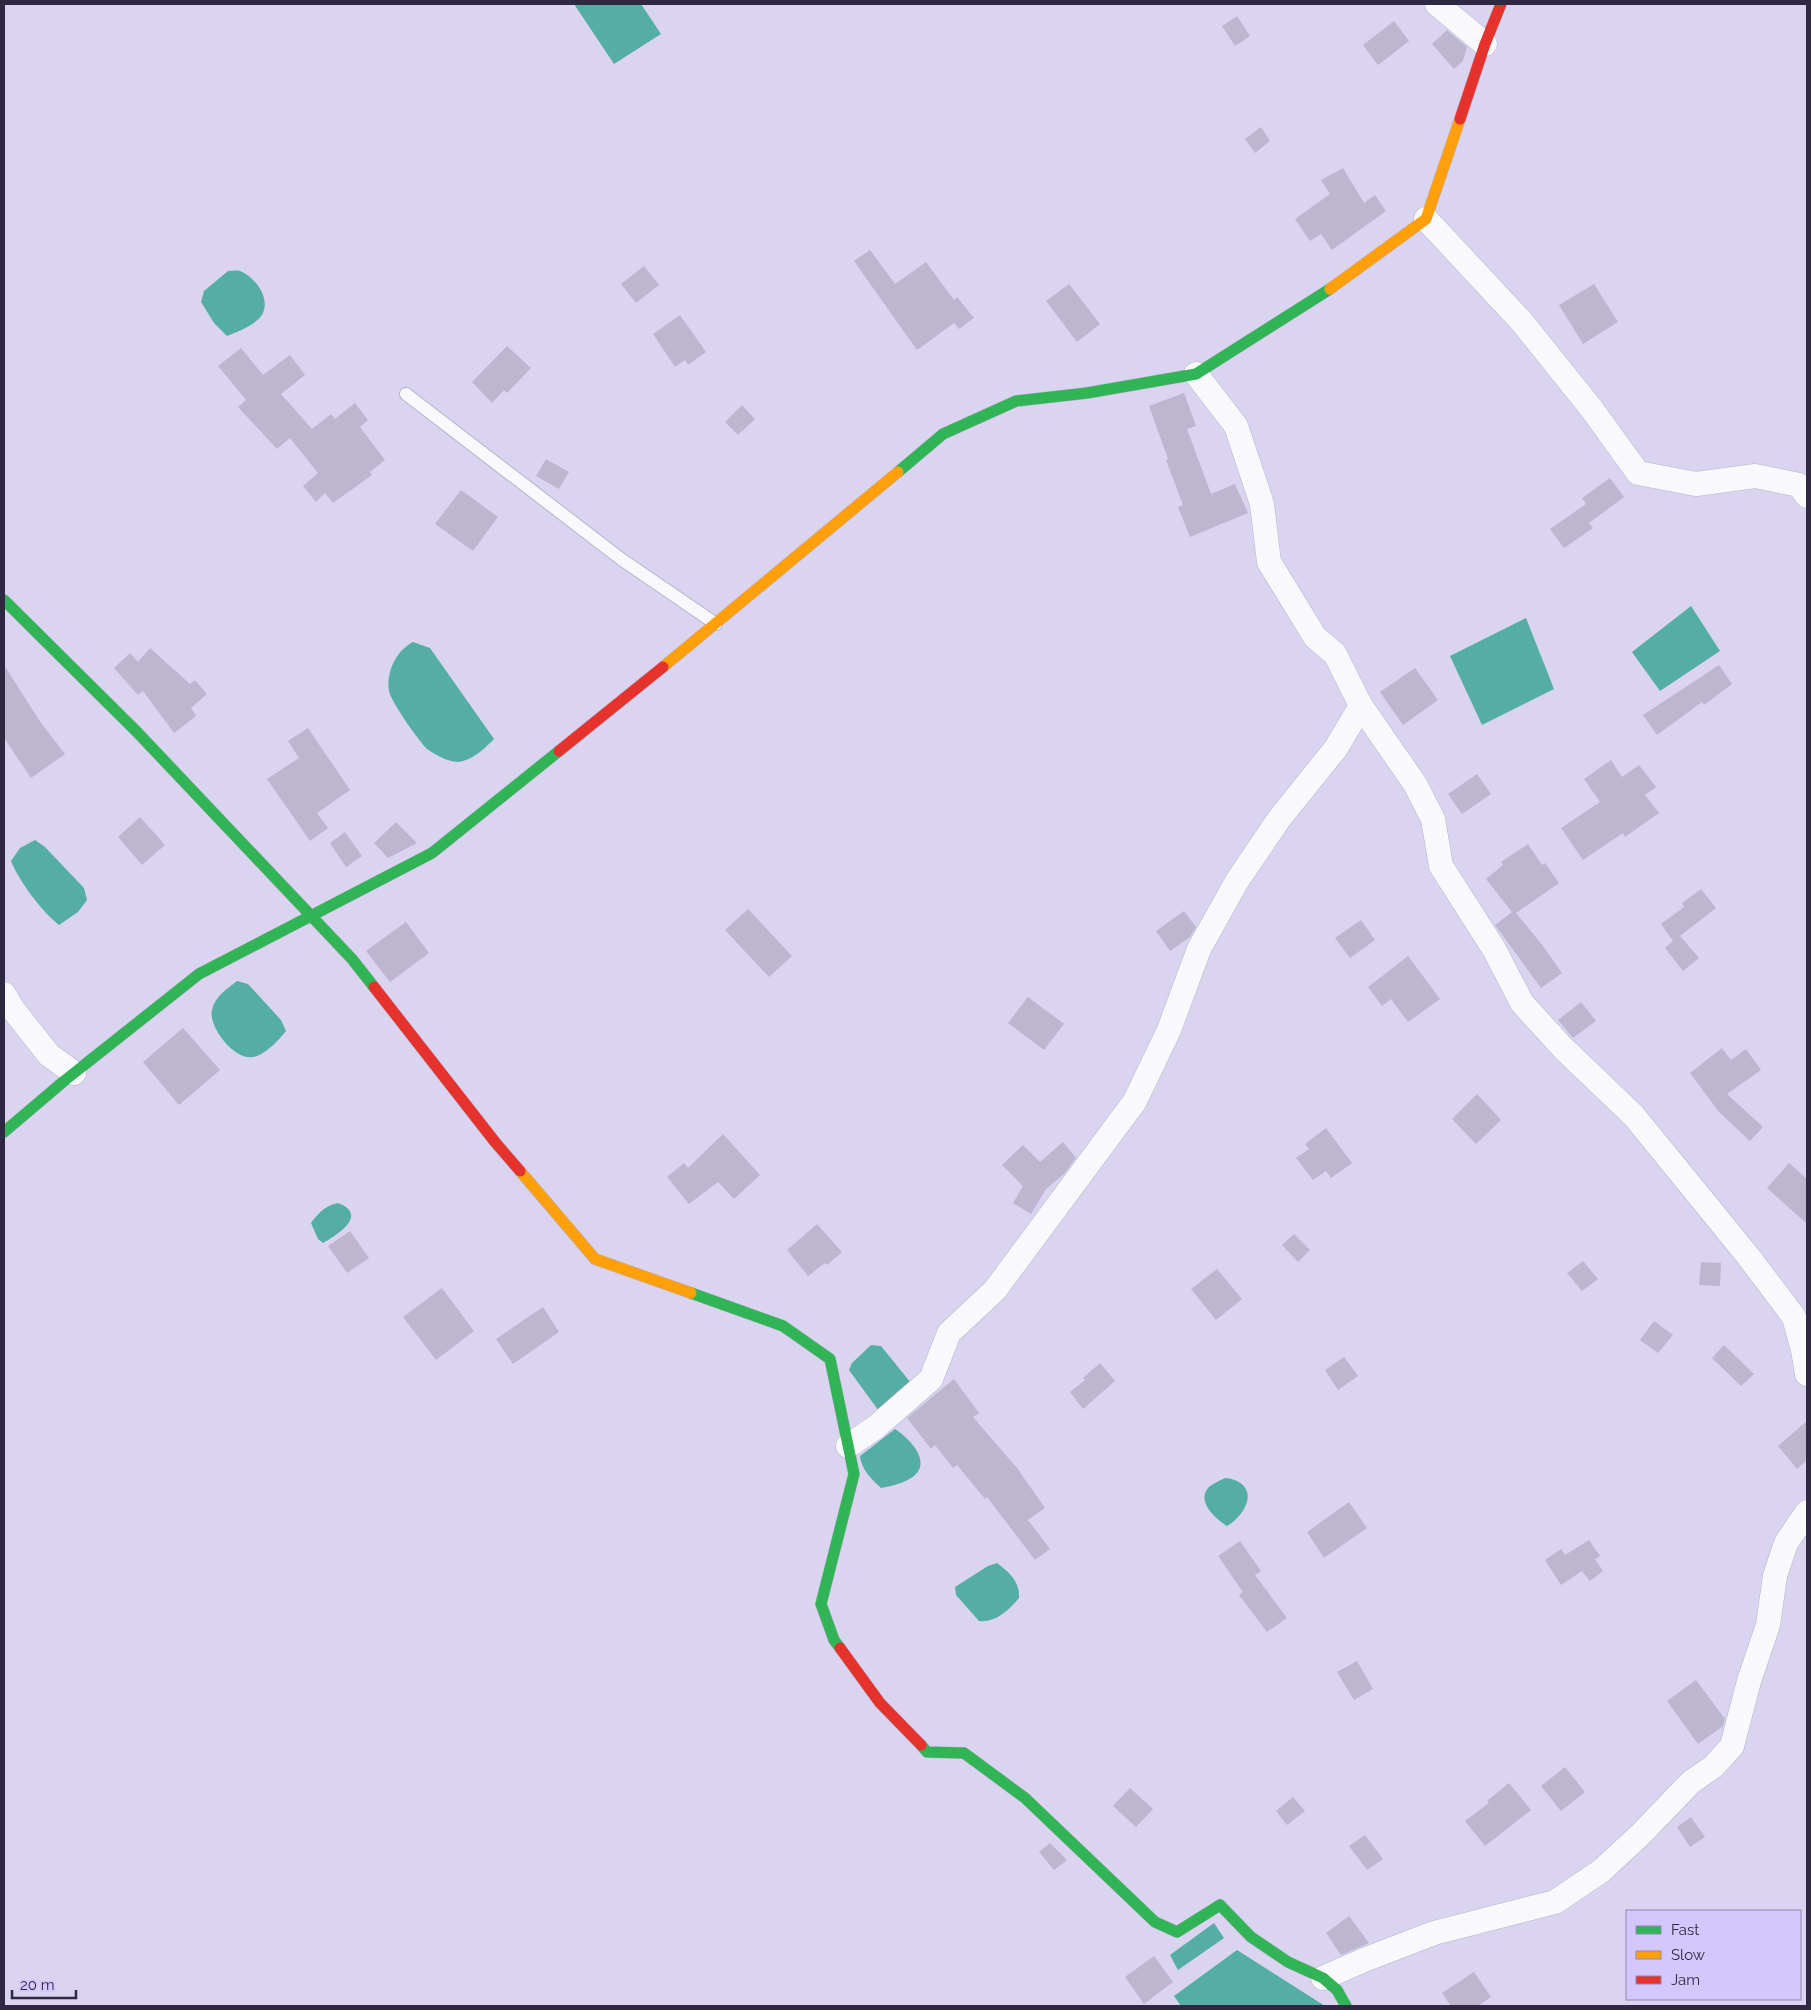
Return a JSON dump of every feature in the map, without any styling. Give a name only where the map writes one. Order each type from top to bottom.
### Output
[{"type":"street","points":[[1437,4],[1485,44]]},
{"type":"street","points":[[4,1132],[74,1073],[199,974],[432,853],[716,624],[943,434],[1016,402],[1087,393],[1196,374],[1314,301],[1426,219],[1485,44],[1501,4]]},
{"type":"street","points":[[1426,219],[1522,322],[1591,408],[1638,473],[1696,484],[1755,476],[1799,485],[1807,496]]},
{"type":"street","points":[[1196,374],[1236,426],[1262,504],[1269,562],[1315,637],[1335,654],[1361,706],[1415,784],[1433,819],[1441,866],[1494,949],[1522,1003],[1563,1048],[1634,1116],[1748,1256],[1794,1317],[1807,1374]]},
{"type":"street","points":[[4,600],[137,732],[352,959],[494,1142],[595,1260],[783,1326],[830,1359],[854,1474],[821,1604],[834,1640],[880,1703],[927,1752],[964,1753],[1025,1798],[1155,1922],[1176,1932],[1220,1905],[1252,1937],[1288,1962],[1323,1978],[1337,1990],[1346,2006]]},
{"type":"street","points":[[848,1446],[876,1427],[931,1378],[949,1333],[995,1290],[1135,1101],[1169,1030],[1199,950],[1237,881],[1279,819],[1336,748],[1361,706]]},
{"type":"street","points":[[4,994],[12,1008],[49,1055],[74,1073]]},
{"type":"street","points":[[1323,1978],[1434,1933],[1556,1902],[1601,1871],[1641,1834],[1691,1782],[1714,1766],[1732,1746],[1749,1682],[1768,1625],[1775,1576],[1786,1543],[1807,1512]]},
{"type":"lane","points":[[406,394],[621,559],[716,624]]},
{"type":"shaded area","points":[[574,4],[641,4],[661,34],[614,64]]},
{"type":"shaded area","points":[[228,271],[240,271],[251,278],[263,294],[265,307],[257,321],[227,336],[214,323],[201,302],[204,291]]},
{"type":"shaded area","points":[[1691,606],[1720,651],[1660,691],[1632,652]]},
{"type":"shaded area","points":[[1526,618],[1554,689],[1482,725],[1450,656]]},
{"type":"shaded area","points":[[413,642],[430,648],[494,739],[472,758],[454,762],[444,759],[427,749],[395,704],[388,684],[391,670],[397,656]]},
{"type":"shaded area","points":[[35,840],[45,847],[84,888],[87,900],[78,912],[59,925],[32,896],[19,878],[11,861],[20,848]]},
{"type":"shaded area","points":[[237,981],[248,984],[281,1020],[286,1031],[267,1050],[253,1057],[238,1054],[231,1048],[218,1033],[212,1017],[212,1010],[216,1001],[222,993]]},
{"type":"shaded area","points":[[338,1203],[347,1208],[351,1213],[351,1219],[342,1230],[323,1243],[318,1239],[311,1223],[323,1210]]},
{"type":"shaded area","points":[[871,1345],[881,1346],[911,1383],[881,1414],[849,1370],[852,1363]]},
{"type":"shaded area","points":[[895,1429],[906,1437],[915,1448],[920,1457],[920,1465],[913,1477],[898,1484],[881,1488],[865,1470],[860,1456]]},
{"type":"shaded area","points":[[1225,1478],[1235,1480],[1244,1486],[1248,1498],[1243,1511],[1227,1526],[1213,1515],[1204,1499],[1208,1488]]},
{"type":"shaded area","points":[[997,1563],[1013,1578],[1018,1587],[1019,1598],[1011,1607],[996,1618],[979,1621],[956,1595],[955,1587],[988,1566]]},
{"type":"shaded area","points":[[1214,1923],[1224,1938],[1178,1970],[1170,1955]]},
{"type":"shaded area","points":[[1237,1950],[1325,2006],[1181,2006],[1174,1996]]},
{"type":"building","points":[[1237,16],[1250,36],[1235,46],[1222,26]]},
{"type":"building","points":[[1394,21],[1409,41],[1378,65],[1363,45]]},
{"type":"building","points":[[1447,30],[1467,47],[1463,61],[1454,69],[1432,44]]},
{"type":"building","points":[[1261,127],[1270,141],[1255,153],[1245,139]]},
{"type":"building","points":[[1343,168],[1364,203],[1375,195],[1386,211],[1332,250],[1321,234],[1310,241],[1295,219],[1330,194],[1321,180]]},
{"type":"building","points":[[870,250],[895,284],[926,262],[954,300],[957,297],[974,318],[959,329],[954,323],[917,350],[854,261]]},
{"type":"building","points":[[644,266],[659,285],[636,303],[621,284]]},
{"type":"building","points":[[1069,284],[1100,324],[1077,342],[1046,301]]},
{"type":"building","points":[[1594,284],[1618,322],[1583,344],[1559,305]]},
{"type":"building","points":[[680,315],[706,352],[688,365],[685,360],[675,367],[653,334]]},
{"type":"building","points":[[507,346],[531,368],[507,393],[504,390],[492,403],[472,382]]},
{"type":"building","points":[[241,348],[263,375],[290,355],[305,375],[281,394],[312,429],[331,414],[335,419],[355,403],[368,420],[360,427],[385,460],[370,472],[372,475],[333,503],[325,493],[316,502],[303,486],[318,473],[290,438],[277,449],[238,407],[246,400],[218,366]]},
{"type":"building","points":[[1184,393],[1196,426],[1187,429],[1211,494],[1235,484],[1248,513],[1190,537],[1178,507],[1183,505],[1149,406]]},
{"type":"building","points":[[742,405],[755,419],[738,435],[725,422]]},
{"type":"building","points":[[546,459],[569,472],[559,489],[536,476]]},
{"type":"building","points":[[1610,478],[1624,497],[1589,523],[1593,528],[1564,548],[1550,529],[1586,504],[1582,498]]},
{"type":"building","points":[[461,490],[498,517],[473,551],[435,524]]},
{"type":"building","points":[[150,648],[190,684],[195,680],[207,694],[191,708],[196,716],[174,733],[143,691],[138,695],[114,668],[130,653],[138,662]]},
{"type":"building","points":[[4,665],[41,723],[65,754],[31,778],[4,738]]},
{"type":"building","points":[[1719,665],[1732,684],[1704,705],[1702,702],[1657,735],[1643,715]]},
{"type":"building","points":[[1415,668],[1438,700],[1403,725],[1380,692]]},
{"type":"building","points":[[308,728],[350,790],[317,813],[328,828],[310,841],[267,779],[299,758],[288,741]]},
{"type":"building","points":[[1611,760],[1622,777],[1639,765],[1656,787],[1645,795],[1659,813],[1625,837],[1623,833],[1583,860],[1561,828],[1600,802],[1584,779]]},
{"type":"building","points":[[1477,774],[1491,794],[1462,814],[1448,794]]},
{"type":"building","points":[[140,817],[165,845],[142,865],[118,837]]},
{"type":"building","points":[[396,822],[417,843],[388,858],[374,843]]},
{"type":"building","points":[[345,832],[362,856],[346,867],[330,843]]},
{"type":"building","points":[[1528,844],[1542,865],[1545,863],[1559,883],[1516,913],[1562,973],[1541,988],[1495,925],[1512,912],[1486,879],[1503,865],[1501,862]]},
{"type":"building","points":[[1701,889],[1716,908],[1680,936],[1699,958],[1683,971],[1665,948],[1673,941],[1661,924],[1684,907],[1682,903]]},
{"type":"building","points":[[748,909],[792,956],[769,977],[725,930]]},
{"type":"building","points":[[1184,911],[1196,927],[1190,937],[1170,951],[1156,931]]},
{"type":"building","points":[[1361,920],[1375,940],[1350,958],[1335,938]]},
{"type":"building","points":[[406,922],[429,953],[390,982],[366,951]]},
{"type":"building","points":[[1408,956],[1440,999],[1408,1022],[1391,999],[1382,1006],[1368,987]]},
{"type":"building","points":[[1028,997],[1064,1024],[1044,1050],[1008,1023]]},
{"type":"building","points":[[1581,1002],[1596,1021],[1573,1038],[1558,1020]]},
{"type":"building","points":[[183,1028],[220,1070],[179,1105],[143,1062]]},
{"type":"building","points":[[1722,1048],[1731,1060],[1746,1049],[1761,1070],[1727,1094],[1763,1127],[1750,1141],[1719,1112],[1690,1073]]},
{"type":"building","points":[[1477,1094],[1501,1120],[1476,1144],[1452,1119]]},
{"type":"building","points":[[1326,1128],[1352,1163],[1331,1178],[1326,1171],[1313,1180],[1296,1158],[1309,1149],[1305,1144]]},
{"type":"building","points":[[723,1134],[760,1175],[734,1199],[718,1182],[689,1204],[667,1177],[684,1163],[688,1168]]},
{"type":"building","points":[[1063,1142],[1076,1158],[1064,1174],[1046,1189],[1031,1214],[1013,1203],[1023,1186],[1002,1165],[1023,1145],[1040,1162]]},
{"type":"building","points":[[1789,1163],[1807,1179],[1807,1224],[1767,1188]]},
{"type":"building","points":[[817,1224],[842,1252],[827,1265],[825,1263],[808,1276],[787,1250]]},
{"type":"building","points":[[350,1231],[369,1258],[347,1273],[328,1246]]},
{"type":"building","points":[[1294,1234],[1310,1250],[1298,1262],[1282,1245]]},
{"type":"building","points":[[1583,1261],[1598,1279],[1582,1291],[1567,1273]]},
{"type":"building","points":[[1701,1262],[1721,1263],[1720,1286],[1699,1285]]},
{"type":"building","points":[[1217,1269],[1242,1299],[1216,1320],[1191,1289]]},
{"type":"building","points":[[442,1288],[474,1331],[436,1360],[403,1317]]},
{"type":"building","points":[[543,1307],[559,1332],[513,1364],[496,1339]]},
{"type":"building","points":[[1654,1321],[1673,1335],[1658,1353],[1640,1340]]},
{"type":"building","points":[[1724,1345],[1754,1374],[1741,1386],[1712,1358]]},
{"type":"building","points":[[1344,1357],[1358,1376],[1338,1390],[1325,1370]]},
{"type":"building","points":[[1100,1363],[1115,1381],[1083,1409],[1070,1392],[1085,1380],[1083,1378]]},
{"type":"building","points":[[954,1379],[979,1413],[973,1417],[1017,1468],[1045,1508],[1028,1520],[1050,1549],[1035,1560],[987,1497],[985,1499],[957,1465],[953,1468],[935,1445],[931,1449],[907,1418]]},
{"type":"building","points":[[1807,1421],[1807,1460],[1797,1469],[1778,1446]]},
{"type":"building","points":[[1349,1502],[1367,1528],[1324,1558],[1307,1532]]},
{"type":"building","points":[[1589,1540],[1600,1556],[1595,1559],[1603,1571],[1590,1581],[1582,1571],[1561,1585],[1545,1560],[1561,1549],[1565,1555]]},
{"type":"building","points":[[1240,1541],[1261,1571],[1255,1575],[1287,1618],[1267,1632],[1239,1595],[1243,1592],[1218,1556]]},
{"type":"building","points":[[1357,1661],[1373,1689],[1354,1700],[1337,1672]]},
{"type":"building","points":[[1696,1680],[1725,1719],[1723,1726],[1698,1744],[1667,1701]]},
{"type":"building","points":[[1565,1767],[1585,1792],[1561,1811],[1541,1786]]},
{"type":"building","points":[[1509,1783],[1531,1810],[1485,1846],[1465,1821],[1489,1803],[1487,1801]]},
{"type":"building","points":[[1130,1788],[1153,1809],[1136,1827],[1113,1806]]},
{"type":"building","points":[[1293,1797],[1305,1811],[1287,1825],[1276,1811]]},
{"type":"building","points":[[1691,1817],[1705,1837],[1690,1847],[1677,1827]]},
{"type":"building","points":[[1365,1835],[1383,1859],[1367,1870],[1349,1846]]},
{"type":"building","points":[[1050,1843],[1067,1860],[1054,1870],[1039,1852]]},
{"type":"building","points":[[1349,1916],[1369,1943],[1341,1955],[1326,1933]]},
{"type":"building","points":[[1154,1956],[1173,1982],[1144,2004],[1125,1977]]},
{"type":"building","points":[[1474,1972],[1491,1997],[1478,2006],[1451,2006],[1442,1993]]},
{"type":"traffic: fast","points":[[898,472],[943,434],[1016,401],[1087,393],[1196,374],[1330,289]]},
{"type":"traffic: fast","points":[[4,600],[137,732],[352,959],[374,987]]},
{"type":"traffic: fast","points":[[4,1132],[64,1081],[199,974],[432,853],[559,751]]},
{"type":"traffic: fast","points":[[691,1293],[783,1326],[830,1359],[854,1474],[821,1604],[834,1640],[840,1648]]},
{"type":"traffic: fast","points":[[921,1745],[927,1752],[964,1753],[1025,1798],[1155,1922],[1177,1932],[1220,1905],[1251,1937],[1288,1962],[1323,1978],[1337,1990],[1346,2006]]},
{"type":"traffic: slow","points":[[1330,289],[1426,219],[1460,119]]},
{"type":"traffic: slow","points":[[663,667],[898,472]]},
{"type":"traffic: slow","points":[[520,1171],[595,1259],[691,1293]]},
{"type":"traffic: jam","points":[[1460,119],[1485,44],[1501,4]]},
{"type":"traffic: jam","points":[[559,751],[663,667]]},
{"type":"traffic: jam","points":[[374,987],[495,1142],[520,1171]]},
{"type":"traffic: jam","points":[[840,1648],[880,1703],[921,1745]]}]
